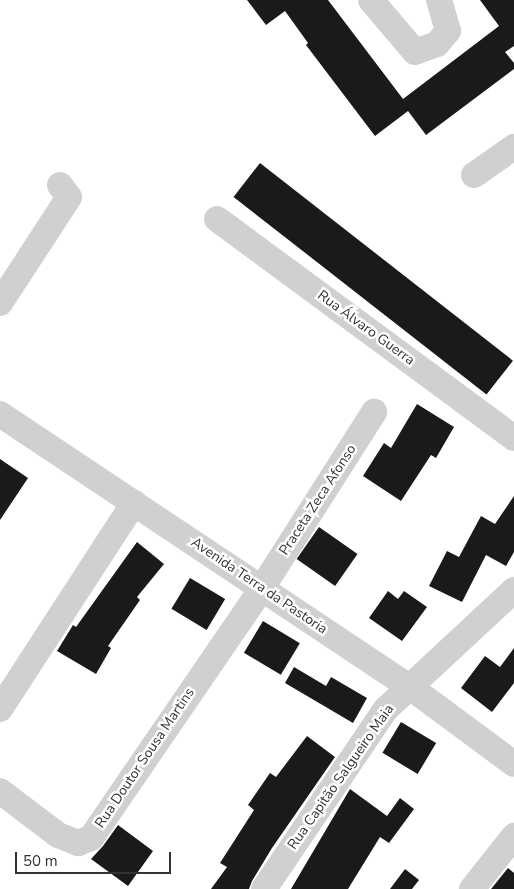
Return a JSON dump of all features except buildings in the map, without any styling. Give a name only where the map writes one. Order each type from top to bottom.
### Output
[{"type":"street","points":[[371,0],[415,52],[438,44],[448,31],[439,0]]},
{"type":"street","points":[[474,174],[514,147]]},
{"type":"street","points":[[0,303],[69,197],[60,186]]},
{"type":"street","name":"Rua Álvaro Guerra","points":[[217,219],[514,438]]},
{"type":"street","name":"Praceta Zeca Afonso","points":[[262,588],[374,412]]},
{"type":"street","name":"Avenida Terra da Pastoria","points":[[0,414],[410,687],[514,764]]},
{"type":"street","points":[[0,709],[134,503]]},
{"type":"street","name":"Rua Doutor Sousa Martins","points":[[0,791],[58,836],[78,843],[91,838],[262,588]]},
{"type":"street","name":"Rua Capitão Salgueiro Maia","points":[[264,889],[386,709],[514,590]]},
{"type":"street","points":[[472,889],[514,836]]}]
